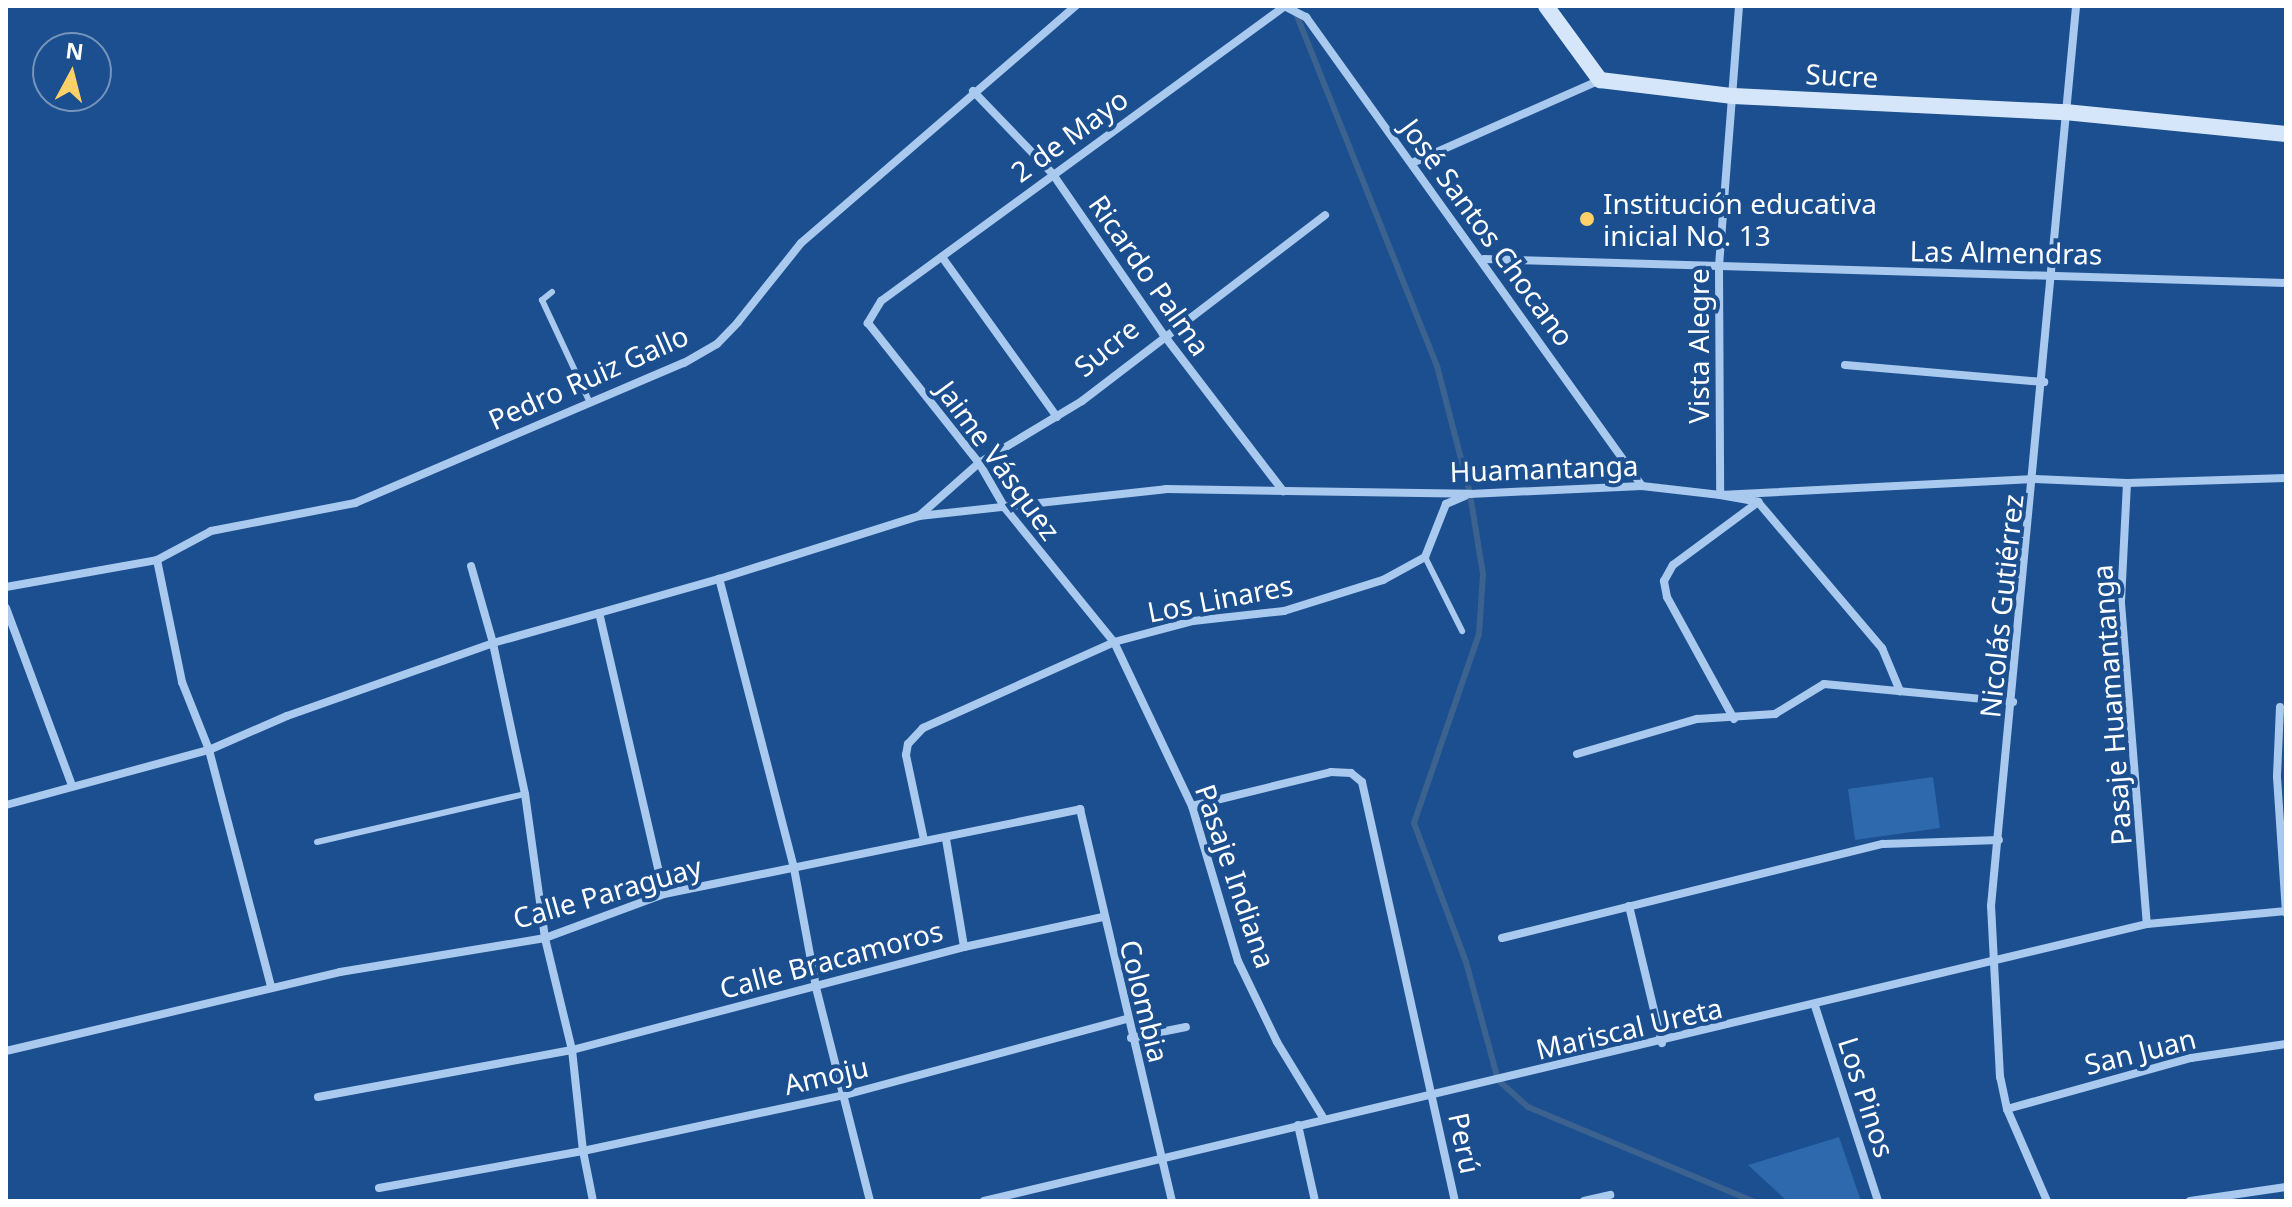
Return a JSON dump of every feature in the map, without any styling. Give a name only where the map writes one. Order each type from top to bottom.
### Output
[{"type":"street","name":"Pedro Ruiz Gallo","points":[[6,587],[157,560],[211,531],[302,515],[399,488],[717,344],[801,243],[973,91],[1076,6]]},
{"type":"street","points":[[1412,163],[1600,80],[1546,6]]},
{"type":"street","name":"Vista Alegre","points":[[1720,495],[1719,267],[1739,6]]},
{"type":"street","name":"Nicolás Gutiérrez","points":[[2047,1201],[2007,1109],[1995,1047],[1991,906],[2035,479],[2076,6]]},
{"type":"street","name":"José Santos Chocano","points":[[1287,7],[1306,17],[1375,119],[1484,259],[1642,486]]},
{"type":"street","name":"2 de Mayo","points":[[881,301],[1052,173],[1287,7]]},
{"type":"street","name":"Sucre","points":[[1600,80],[1733,96],[2065,112],[2286,134]]},
{"type":"street","name":"Ricardo Palma","points":[[973,91],[1052,173],[1163,334],[1283,491]]},
{"type":"street","name":"Sucre","points":[[919,516],[979,463],[1057,417],[1163,334],[1325,215]]},
{"type":"street","points":[[942,257],[1057,417]]},
{"type":"street","name":"Las Almendras","points":[[1484,259],[2286,283]]},
{"type":"street","name":"Jaime Vásquez","points":[[881,301],[868,323],[979,463],[1005,508],[1114,642]]},
{"type":"street","points":[[1845,365],[2044,382]]},
{"type":"street","name":"Huamantanga","points":[[6,805],[209,750],[287,716],[493,643],[810,553],[919,516],[1166,489],[1470,494],[1642,486],[1720,495],[2035,479],[2127,483],[2286,478]]},
{"type":"street","name":"Pasaje Huamantanga","points":[[2127,483],[2121,603],[2147,924]]},
{"type":"street","points":[[1425,557],[1446,504],[1470,494]]},
{"type":"street","points":[[1720,495],[1758,502],[1882,648],[1900,691]]},
{"type":"street","points":[[1734,719],[1667,597],[1664,581],[1673,565],[1758,502]]},
{"type":"street","name":"Los Linares","points":[[924,840],[908,744],[923,728],[1114,642],[1204,619],[1284,611],[1383,580],[1425,557]]},
{"type":"street","points":[[157,560],[182,682],[209,750],[271,987]]},
{"type":"street","points":[[471,566],[493,643],[525,794],[545,938],[572,1050],[583,1151],[593,1201]]},
{"type":"street","points":[[719,579],[794,868],[816,987],[870,1201]]},
{"type":"street","points":[[6,608],[72,785]]},
{"type":"street","points":[[599,613],[664,894]]},
{"type":"street","name":"Pasaje Indiana","points":[[1114,642],[1192,806],[1238,961],[1324,1119]]},
{"type":"street","points":[[1577,754],[1697,719],[1775,714],[1824,684],[2013,702]]},
{"type":"street","points":[[2280,707],[2277,777],[2286,912]]},
{"type":"street","name":"Perú","points":[[1192,806],[1331,772],[1351,773],[1362,782],[1455,1201]]},
{"type":"street","name":"Calle Paraguay","points":[[6,1051],[271,987],[545,938],[664,894],[924,840],[946,839],[1080,809]]},
{"type":"street","name":"Colombia","points":[[1080,809],[1126,1019],[1172,1201]]},
{"type":"street","points":[[946,839],[964,947]]},
{"type":"street","points":[[1502,938],[1883,844],[1999,840]]},
{"type":"street","points":[[1629,906],[1662,1043]]},
{"type":"street","name":"Mariscal Ureta","points":[[984,1201],[1016,1197],[1162,1157],[1432,1093],[1558,1068],[2147,924],[2286,912]]},
{"type":"street","name":"Calle Bracamoros","points":[[318,1097],[572,1050],[964,947],[1103,917]]},
{"type":"street","name":"Los Pinos","points":[[1815,1006],[1878,1201]]},
{"type":"street","name":"Amoju","points":[[379,1188],[583,1151],[845,1095],[1126,1019]]},
{"type":"street","points":[[1131,1038],[1186,1027]]},
{"type":"street","name":"San Juan","points":[[2007,1109],[2191,1058],[2286,1044]]},
{"type":"street","points":[[1298,1125],[1315,1201]]},
{"type":"street","points":[[2190,1201],[2286,1187]]},
{"type":"street","points":[[1584,1201],[1610,1195]]},
{"type":"lane","points":[[552,292],[542,300],[590,403]]},
{"type":"lane","points":[[1425,557],[1462,631]]},
{"type":"lane","points":[[317,842],[525,794]]},
{"type":"shaded area","points":[[1933,777],[1940,828],[1855,840],[1848,789]]},
{"type":"shaded area","points":[[1839,1137],[1861,1201],[1787,1201],[1748,1165]]},
{"type":"waterway","points":[[1293,6],[1437,366],[1470,494],[1483,574],[1479,634],[1414,823],[1466,962],[1498,1080],[1528,1107],[1753,1201]]},
{"type":"place","name":"Institución educativa inicial No. 13","points":[[1587,219]]}]
